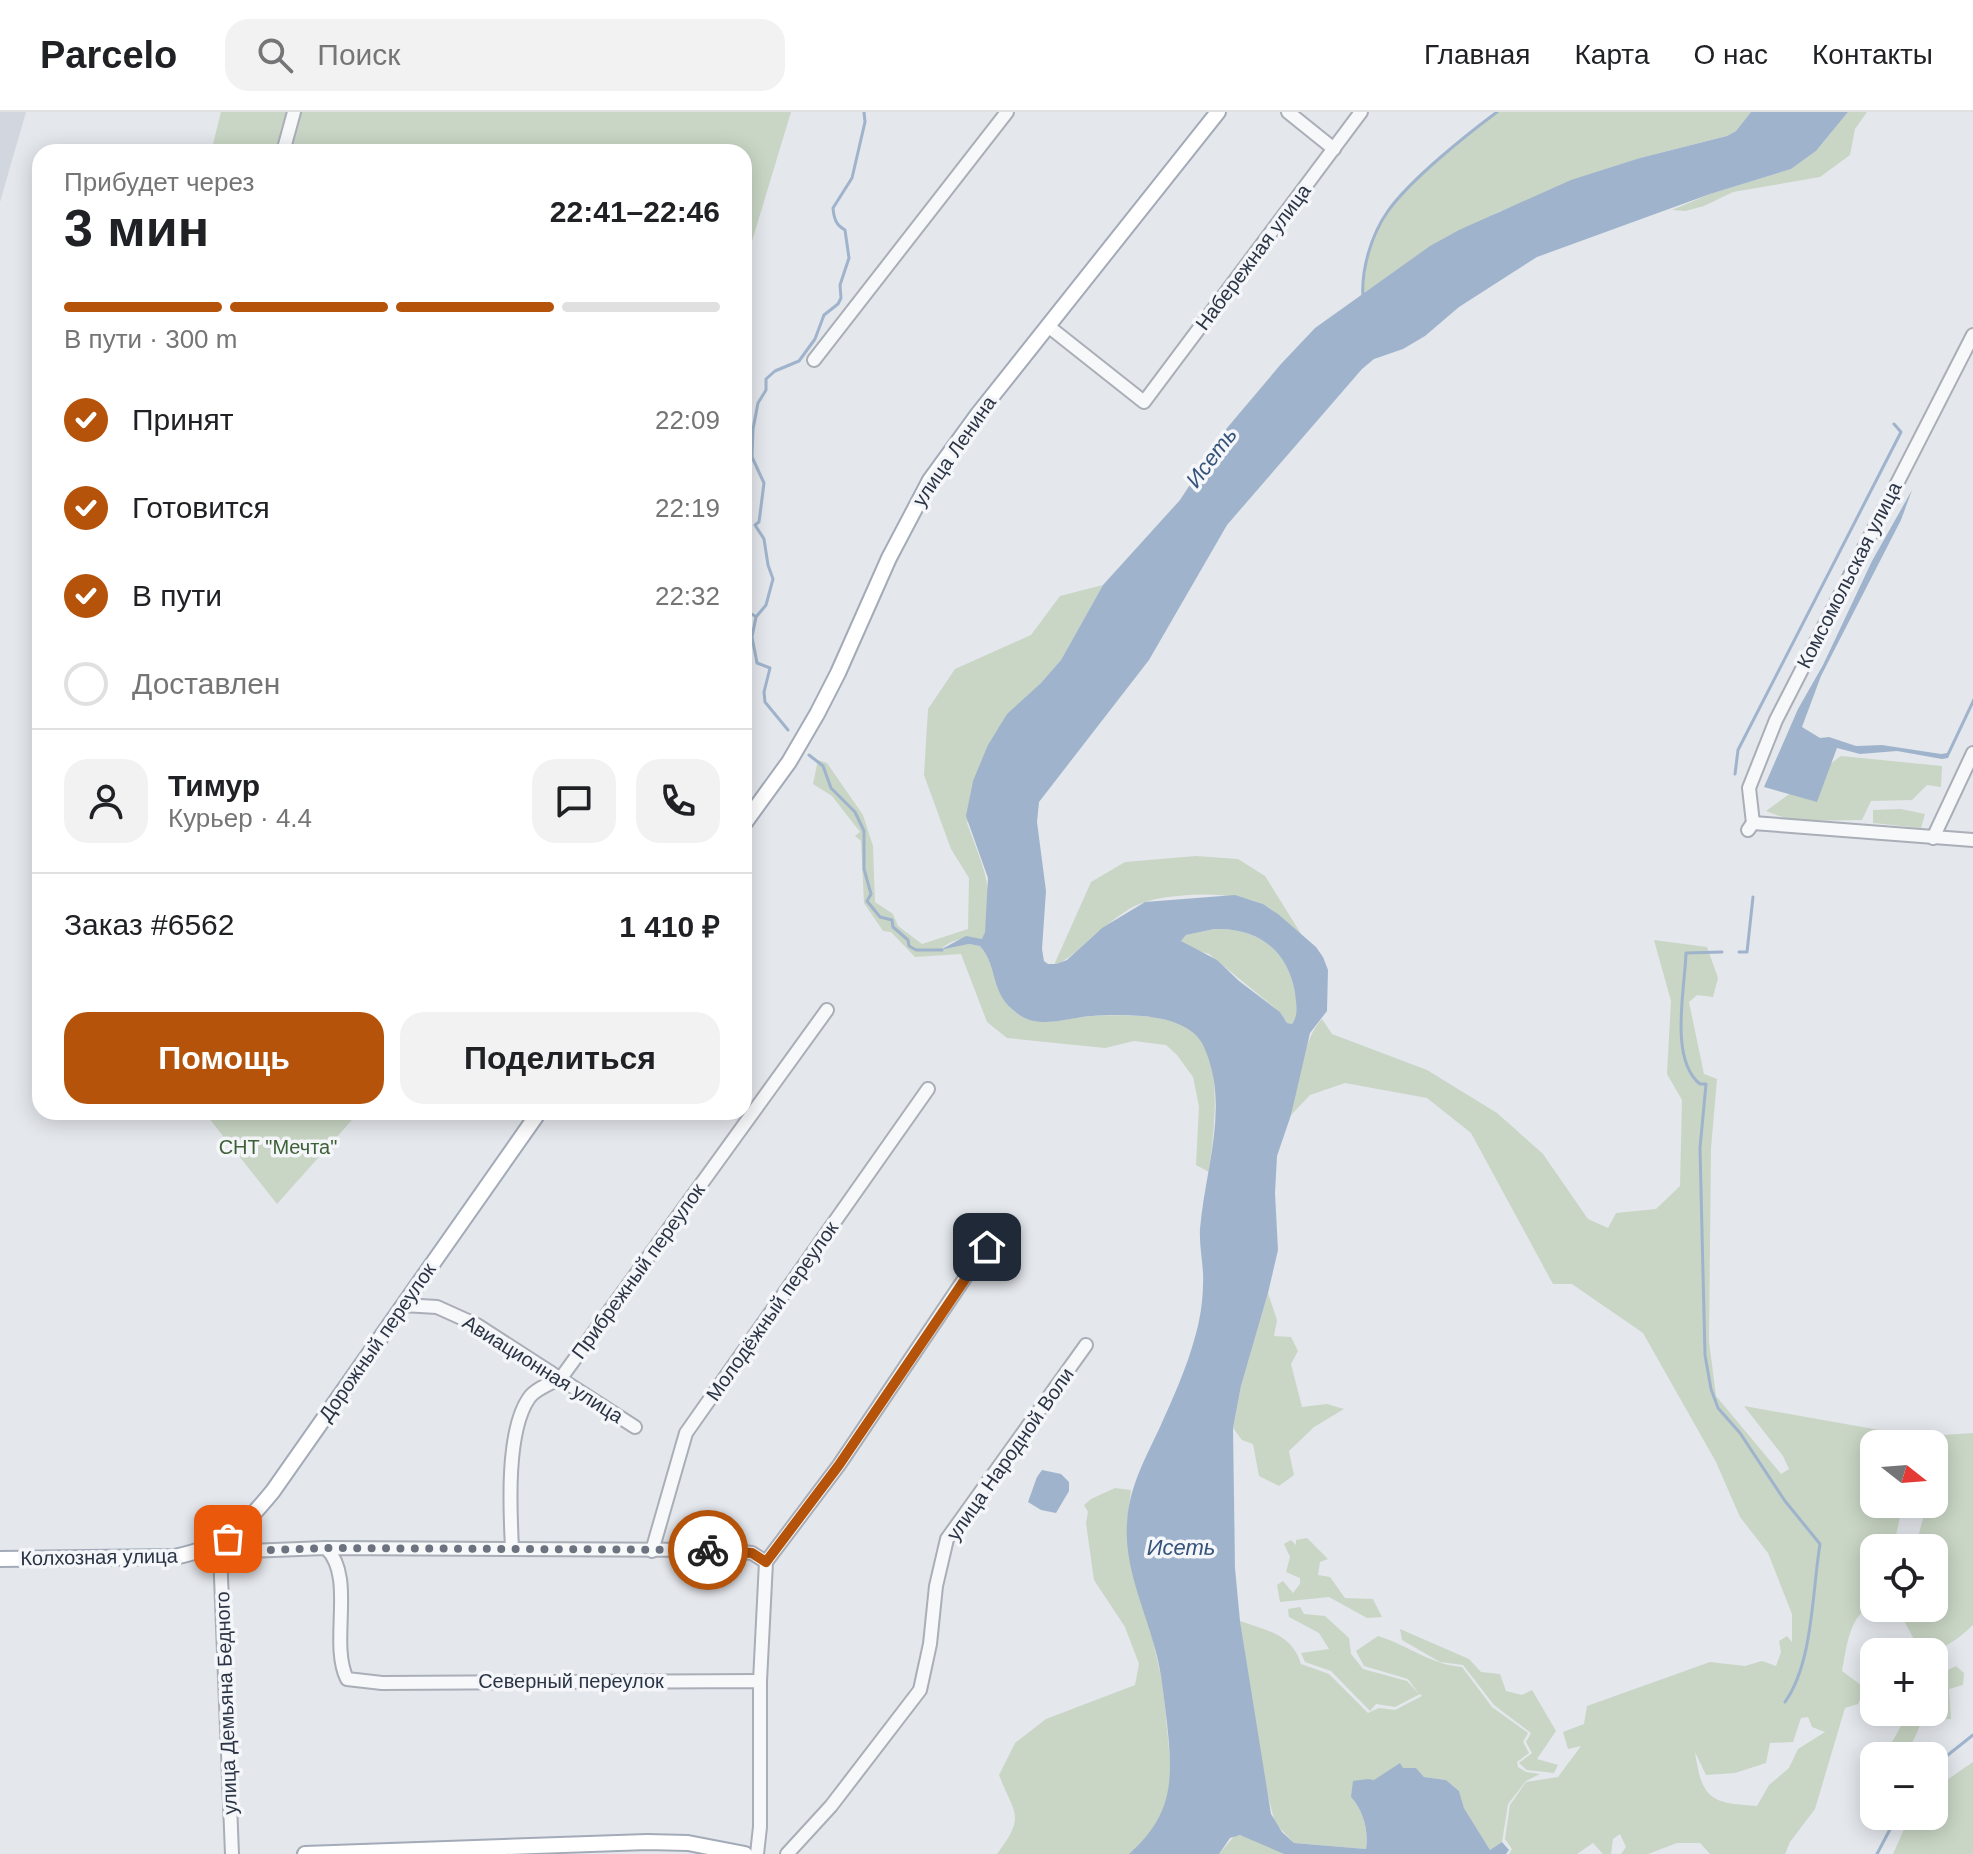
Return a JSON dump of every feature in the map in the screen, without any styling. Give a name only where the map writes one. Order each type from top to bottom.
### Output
[{"type":"main road","name":"улица Ленина","points":[[752,812],[803,739],[838,673],[907,520],[930,480],[1218,112]]},
{"type":"main road","name":"Дорожный переулок","points":[[197,1553],[218,1549],[248,1522],[273,1491],[533,1120]]},
{"type":"main road","name":"Колхозная улица","points":[[0,1559],[148,1558],[197,1553]]},
{"type":"main road","points":[[305,1854],[647,1842],[688,1843],[745,1854]]},
{"type":"street","points":[[285,144],[294,112]]},
{"type":"street","points":[[814,360],[1007,112]]},
{"type":"street","points":[[1288,112],[1334,149]]},
{"type":"street","name":"Набережная улица","points":[[1048,326],[1144,402],[1361,112]]},
{"type":"street","name":"Комсомольская улица","points":[[1933,838],[1750,826],[1749,788],[1776,720],[1919,435],[1973,335]]},
{"type":"street","points":[[1973,753],[1933,838],[1973,840]]},
{"type":"street","name":"Прибрежный переулок","points":[[752,1114],[827,1010]]},
{"type":"street","name":"Молодёжный переулок","points":[[652,1551],[686,1433],[928,1089]]},
{"type":"street","name":"Прибрежный переулок","points":[[512,1548],[511,1478],[519,1421],[530,1396],[561,1378],[747,1120]]},
{"type":"street","points":[[757,1854],[766,1562],[839,1465],[1002,1223]]},
{"type":"street","name":"Авиационная улица","points":[[403,1305],[437,1307],[477,1325],[635,1427]]},
{"type":"street","name":"улица Народной Воли","points":[[787,1854],[831,1806],[920,1690],[930,1644],[936,1586],[947,1539],[1086,1345]]},
{"type":"street","name":"Северный переулок","points":[[326,1548],[335,1556],[339,1575],[341,1665],[347,1679],[382,1683],[760,1681]]},
{"type":"street","points":[[218,1549],[725,1550],[752,1553],[766,1562]]},
{"type":"street","name":"улица Демьяна Бедного","points":[[218,1549],[232,1854]]},
{"type":"shaded area","points":[[0,112],[26,112],[0,202]]},
{"type":"green space","points":[[221,112],[791,112],[752,241],[752,144],[213,144]]},
{"type":"green space","points":[[1497,112],[1751,112],[1736,131],[1727,136],[1640,158],[1498,212],[1398,269],[1362,295],[1373,242],[1387,212],[1423,173]]},
{"type":"green space","points":[[1848,112],[1867,112],[1855,129],[1850,155],[1820,177],[1733,192],[1704,206],[1685,211],[1672,210],[1710,194],[1791,169],[1816,151]]},
{"type":"green space","points":[[1103,585],[1061,660],[1040,684],[967,823],[983,866],[988,893],[989,907],[983,939],[960,939],[940,950],[969,944],[980,946],[991,964],[1006,1003],[1013,1011],[1030,1020],[1045,1022],[1124,1015],[1170,1020],[1192,1030],[1203,1042],[1213,1077],[1215,1097],[1209,1172],[1196,1165],[1199,1106],[1193,1077],[1177,1055],[1166,1045],[1134,1041],[1105,1048],[1007,1038],[987,1022],[961,954],[915,957],[891,932],[883,931],[864,903],[861,841],[855,836],[860,832],[832,796],[813,784],[818,760],[827,763],[863,815],[873,846],[875,902],[893,914],[898,926],[922,944],[968,929],[969,878],[951,849],[924,775],[928,709],[955,669],[1031,635],[1060,596]]},
{"type":"green space","points":[[1841,756],[1942,766],[1941,787],[1927,785],[1912,800],[1871,801],[1862,820],[1793,821],[1766,811]]},
{"type":"green space","points":[[1901,809],[1925,814],[1921,828],[1873,823],[1873,810]]},
{"type":"green space","points":[[1196,856],[1238,859],[1265,876],[1303,937],[1271,909],[1254,901],[1223,895],[1173,897],[1145,902],[1128,910],[1054,965],[1091,882],[1125,862]]},
{"type":"green space","points":[[1214,929],[1244,932],[1257,937],[1278,953],[1295,993],[1297,1013],[1292,1024],[1287,1023],[1280,1012],[1209,954],[1192,949],[1181,941],[1186,935]]},
{"type":"green space","points":[[1654,940],[1707,947],[1718,978],[1713,997],[1697,995],[1689,1002],[1704,1074],[1717,1079],[1711,1148],[1709,1341],[1716,1396],[1781,1474],[1789,1469],[1783,1456],[1744,1406],[1879,1430],[1860,1430],[1860,1518],[1900,1518],[1896,1534],[1860,1534],[1860,1614],[1850,1632],[1842,1671],[1860,1684],[1860,1699],[1858,1704],[1845,1708],[1815,1809],[1790,1842],[1785,1854],[1710,1854],[1700,1843],[1677,1843],[1648,1854],[1621,1854],[1626,1847],[1620,1834],[1613,1839],[1611,1854],[1603,1854],[1593,1843],[1577,1854],[1509,1854],[1512,1849],[1505,1839],[1510,1805],[1526,1782],[1558,1777],[1581,1746],[1568,1749],[1563,1732],[1584,1724],[1587,1706],[1710,1662],[1745,1666],[1762,1661],[1776,1666],[1781,1652],[1779,1641],[1787,1636],[1792,1642],[1792,1614],[1768,1553],[1740,1517],[1716,1462],[1643,1333],[1572,1284],[1553,1284],[1471,1133],[1427,1098],[1345,1083],[1310,1095],[1291,1115],[1298,1078],[1310,1038],[1322,1019],[1332,1034],[1427,1070],[1497,1113],[1543,1154],[1588,1219],[1608,1228],[1616,1213],[1656,1209],[1680,1186],[1682,1100],[1667,1074],[1671,1001]],"holes":[[[1808,1717],[1812,1727],[1825,1732],[1798,1749],[1789,1768],[1769,1785],[1757,1806],[1719,1800],[1711,1796],[1701,1780],[1695,1752],[1706,1775],[1735,1773],[1766,1763],[1770,1743],[1793,1742],[1801,1718]]]},
{"type":"green space","name":"СНТ \"Мечта\"","points":[[210,1120],[352,1120],[277,1204]]},
{"type":"green space","points":[[1268,1293],[1277,1320],[1274,1336],[1291,1337],[1298,1351],[1291,1364],[1302,1407],[1327,1404],[1344,1409],[1314,1427],[1289,1451],[1294,1475],[1279,1486],[1259,1476],[1253,1444],[1242,1440],[1233,1428],[1241,1386]]},
{"type":"green space","points":[[1973,1433],[1973,1625],[1948,1644],[1948,1638],[1913,1638],[1905,1622],[1948,1622],[1948,1534],[1919,1534],[1923,1518],[1948,1518],[1948,1435]]},
{"type":"green space","points":[[1115,1488],[1131,1490],[1127,1522],[1163,1686],[1172,1781],[1166,1804],[1150,1836],[1129,1854],[997,1854],[1015,1823],[1013,1808],[999,1775],[1015,1743],[1046,1719],[1135,1685],[1139,1664],[1125,1627],[1094,1580],[1086,1523],[1088,1512],[1084,1505]]},
{"type":"green space","points":[[1307,1538],[1328,1559],[1320,1562],[1318,1575],[1330,1577],[1345,1598],[1373,1599],[1382,1617],[1367,1618],[1329,1597],[1280,1602],[1277,1585],[1283,1581],[1293,1593],[1300,1584],[1300,1578],[1286,1572],[1290,1557],[1284,1544],[1291,1540],[1296,1545],[1296,1540]]},
{"type":"green space","points":[[1300,1607],[1304,1614],[1325,1616],[1349,1638],[1351,1654],[1363,1669],[1407,1681],[1419,1694],[1408,1679],[1364,1666],[1356,1651],[1378,1636],[1429,1659],[1462,1667],[1492,1707],[1528,1733],[1523,1742],[1529,1753],[1517,1762],[1518,1767],[1540,1774],[1526,1781],[1508,1804],[1502,1842],[1490,1850],[1464,1808],[1459,1791],[1446,1780],[1424,1777],[1416,1768],[1388,1773],[1351,1797],[1364,1821],[1366,1849],[1294,1843],[1275,1823],[1264,1780],[1240,1621],[1285,1640],[1301,1664],[1329,1674],[1368,1713],[1379,1708],[1395,1710],[1422,1696],[1420,1694],[1395,1707],[1376,1704],[1370,1711],[1331,1671],[1305,1662],[1301,1653],[1329,1649],[1319,1633],[1289,1617],[1288,1609]]},
{"type":"green space","points":[[1400,1629],[1469,1659],[1481,1672],[1500,1674],[1506,1691],[1522,1695],[1532,1690],[1556,1731],[1537,1759],[1558,1765],[1554,1773],[1527,1770],[1519,1763],[1532,1753],[1526,1742],[1531,1733],[1494,1705],[1463,1665],[1440,1662],[1402,1640]]},
{"type":"green space","points":[[1956,1666],[1964,1673],[1963,1685],[1949,1689],[1951,1719],[1948,1719],[1948,1670]]},
{"type":"green space","points":[[1901,1726],[1919,1726],[1912,1742],[1892,1742]]},
{"type":"green space","points":[[1973,1762],[1973,1854],[1893,1854],[1904,1830],[1948,1830],[1948,1779]]},
{"type":"green space","points":[[1235,1835],[1246,1836],[1284,1854],[1219,1854]]},
{"type":"water","name":"Исеть","points":[[1751,112],[1848,112],[1816,151],[1791,169],[1710,194],[1537,257],[1459,307],[1425,336],[1403,349],[1374,359],[1362,369],[1227,525],[1149,660],[1039,802],[1037,822],[1046,891],[1042,949],[1044,961],[1048,964],[1067,960],[1102,928],[1145,902],[1235,895],[1263,904],[1278,914],[1316,947],[1328,970],[1327,1011],[1310,1033],[1291,1115],[1277,1156],[1278,1250],[1241,1386],[1233,1428],[1235,1568],[1240,1621],[1271,1814],[1282,1832],[1294,1843],[1366,1849],[1364,1821],[1351,1797],[1353,1781],[1374,1780],[1400,1763],[1403,1768],[1416,1768],[1424,1777],[1446,1780],[1459,1791],[1464,1808],[1490,1850],[1502,1842],[1509,1850],[1506,1854],[1284,1854],[1240,1835],[1230,1838],[1219,1854],[1129,1854],[1155,1825],[1162,1810],[1170,1761],[1160,1669],[1129,1556],[1128,1510],[1139,1474],[1192,1348],[1198,1324],[1203,1276],[1200,1229],[1214,1136],[1215,1090],[1203,1045],[1195,1034],[1183,1026],[1154,1017],[1121,1015],[1047,1022],[1029,1020],[1003,999],[980,946],[969,944],[940,950],[966,936],[982,939],[985,932],[988,878],[966,816],[973,781],[988,745],[1007,714],[1061,660],[1103,585],[1180,500],[1227,428],[1315,328],[1430,246],[1459,230],[1571,180],[1736,131]],"holes":[[[1230,929],[1257,937],[1278,953],[1295,993],[1296,1013],[1292,1024],[1287,1023],[1280,1012],[1217,960],[1181,941],[1186,935]]]},
{"type":"water","points":[[1912,490],[1901,520],[1821,676],[1802,727],[1820,738],[1829,737],[1856,746],[1882,745],[1947,753],[1973,698],[1973,705],[1948,758],[1897,751],[1860,754],[1837,748],[1817,802],[1764,787],[1798,709],[1823,665],[1872,561]]},
{"type":"water","points":[[1042,1470],[1061,1474],[1069,1482],[1069,1491],[1056,1513],[1041,1510],[1028,1502]]},
{"type":"waterway","points":[[788,730],[765,702],[764,692],[770,668],[757,663],[752,637],[756,617],[766,605],[773,579],[764,539],[755,525],[759,522],[764,483],[752,457],[753,429],[758,403],[766,390],[766,379],[775,371],[799,361],[815,339],[824,315],[841,298],[840,285],[849,258],[845,230],[836,221],[833,208],[852,178],[865,122],[864,112]]},
{"type":"waterway","points":[[1363,298],[1368,253],[1388,211],[1424,172],[1497,112]]},
{"type":"waterway","points":[[1735,774],[1738,750],[1901,432],[1894,424]]},
{"type":"waterway","points":[[809,755],[823,766],[831,788],[855,812],[864,831],[864,869],[871,894],[867,901],[880,917],[892,920],[893,927],[908,940],[909,946],[916,950],[942,950]]},
{"type":"waterway","points":[[1739,952],[1747,952],[1753,897]]},
{"type":"waterway","points":[[1722,952],[1686,953],[1681,1023],[1690,1073],[1700,1084],[1706,1084],[1700,1148],[1705,1355],[1718,1408],[1740,1433],[1785,1501],[1820,1544],[1806,1648],[1801,1668],[1785,1702]]},
{"type":"waterway","points":[[1948,1755],[1973,1735]]},
{"type":"waterway","points":[[1877,1854],[1890,1830]]},
{"type":"way so far","points":[[228,1539],[216,1546],[220,1552],[326,1548],[708,1550]]},
{"type":"route","points":[[708,1550],[752,1553],[766,1562],[839,1465],[987,1247]]}]
